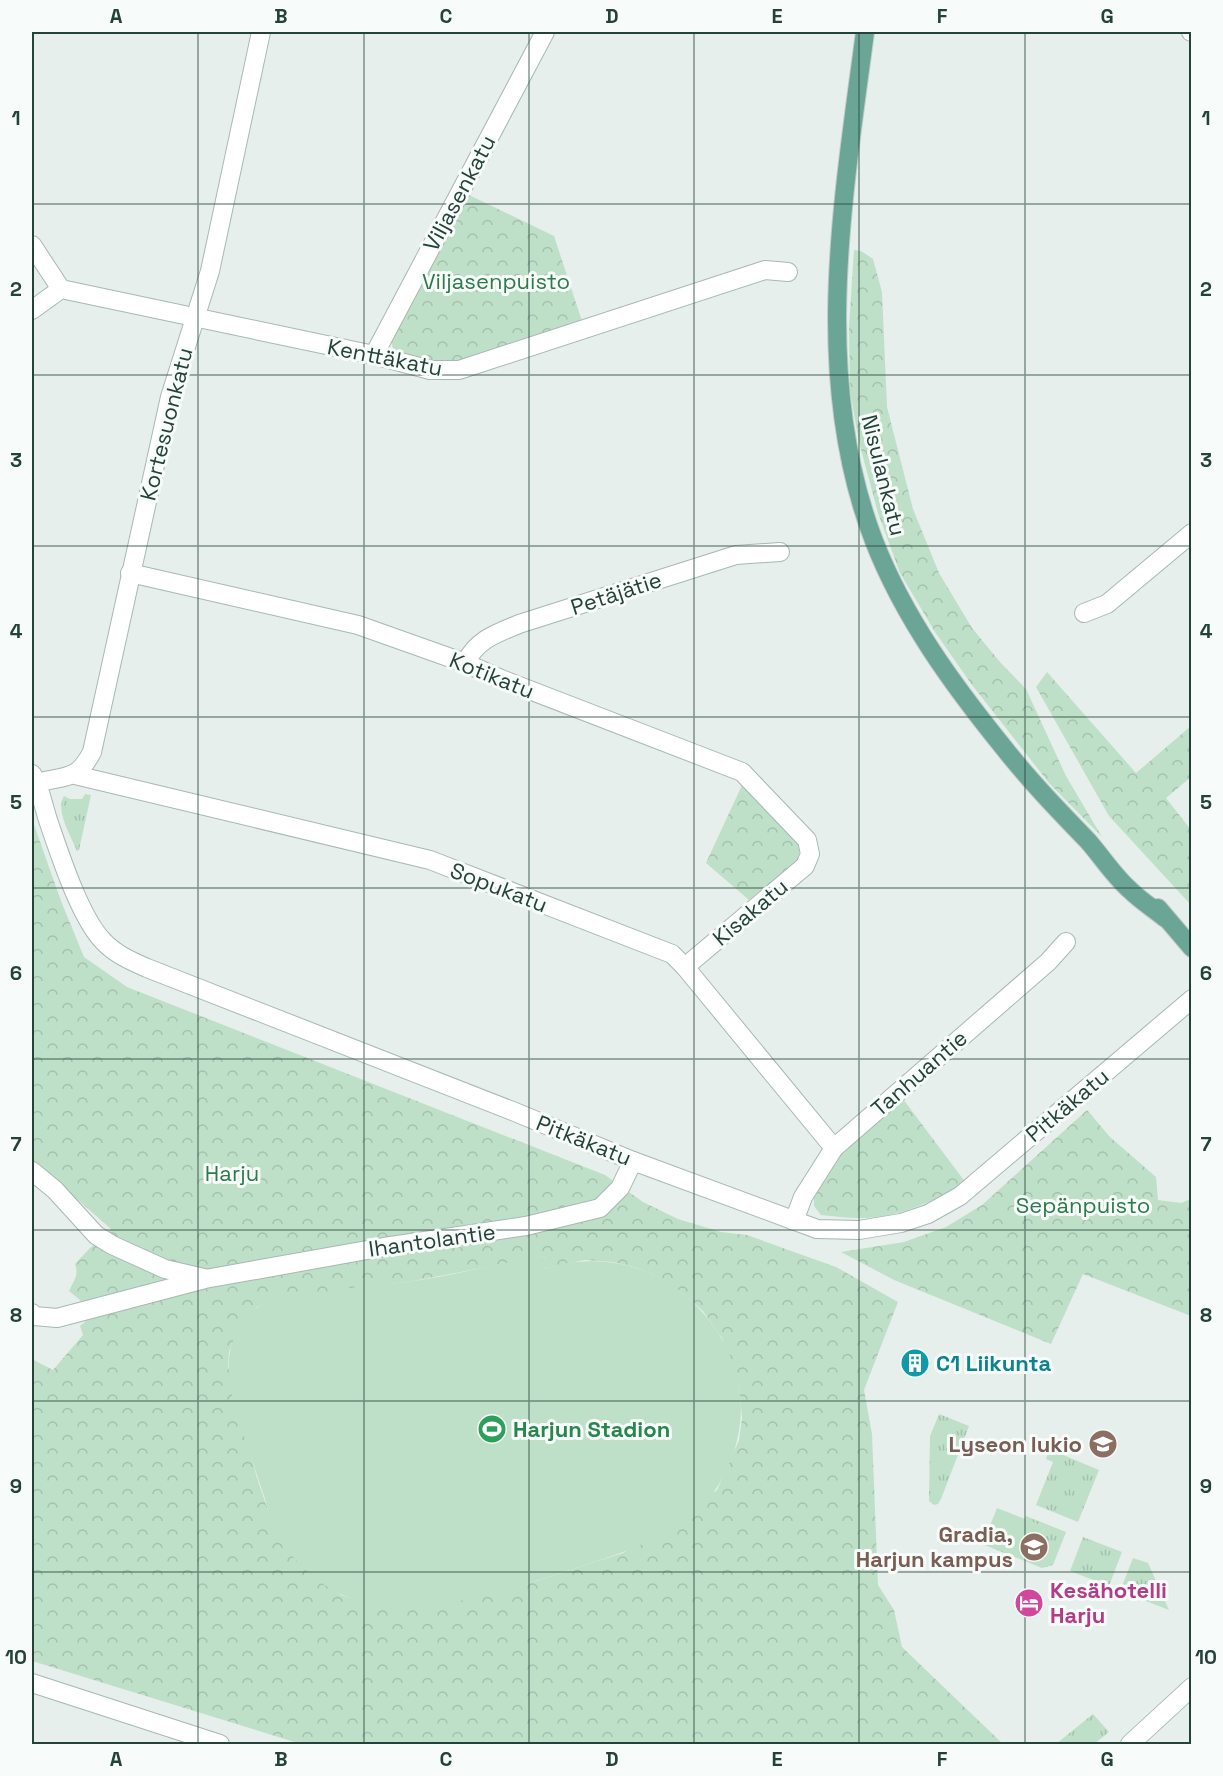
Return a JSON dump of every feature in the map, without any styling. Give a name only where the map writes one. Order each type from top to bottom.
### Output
[{"type":"main road","name":"Nisulankatu","points":[[865,32],[848,161],[837,292],[838,362],[843,419],[874,541],[891,580],[936,658],[981,721],[1025,775],[1102,856],[1139,881],[1165,918],[1191,948]]},
{"type":"street","name":"Kortesuonkatu","points":[[75,775],[85,766],[92,752],[170,397],[210,271],[261,32]]},
{"type":"street","name":"Viljasenkatu","points":[[374,355],[544,32]]},
{"type":"street","points":[[32,245],[61,289],[32,310]]},
{"type":"street","name":"Kenttäkatu","points":[[61,289],[374,355],[430,370],[459,370],[765,270],[788,272]]},
{"type":"street","points":[[1084,613],[1107,604],[1191,533]]},
{"type":"street","name":"Petäjätie","points":[[465,663],[472,649],[492,636],[519,624],[736,555],[780,552]]},
{"type":"street","name":"Kotikatu","points":[[130,573],[358,625],[465,663],[742,772],[807,840],[810,854]]},
{"type":"street","points":[[34,779],[75,775]]},
{"type":"street","name":"Sopukatu","points":[[75,775],[430,860],[672,954],[834,1148]]},
{"type":"street","name":"Pitkäkatu","points":[[34,779],[72,884],[87,915],[103,941],[122,956],[147,968],[515,1112],[633,1161],[817,1229],[859,1230],[902,1224],[928,1214],[960,1196],[1191,999]]},
{"type":"street","name":"Kisakatu","points":[[685,967],[805,866],[810,854]]},
{"type":"street","name":"Tanhuantie","points":[[794,1221],[803,1197],[834,1148],[1048,962],[1066,942]]},
{"type":"street","name":"Ihantolantie","points":[[32,1313],[34,1316],[57,1318],[206,1279],[384,1246],[526,1226],[600,1208],[620,1188],[633,1161]]},
{"type":"street","name":"Ihantolantie","points":[[32,1171],[55,1190],[96,1235],[112,1245],[165,1269],[206,1279]]},
{"type":"street","points":[[32,1683],[220,1744]]},
{"type":"street","points":[[1131,1744],[1191,1687]]},
{"type":"green space","name":"Viljasenpuisto","points":[[469,195],[554,236],[582,321],[457,363],[430,363],[398,355],[393,349],[391,339]]},
{"type":"green space","points":[[854,250],[861,251],[873,259],[882,292],[887,407],[913,509],[939,573],[972,628],[1026,689],[1066,776],[1102,837],[1049,783],[972,685],[935,632],[900,573],[878,513],[859,442],[850,391],[849,327]]},
{"type":"green space","points":[[1047,672],[1136,773],[1191,726],[1191,777],[1166,798],[1191,830],[1191,905],[1109,816],[1036,687]]},
{"type":"green space","points":[[743,783],[799,845],[797,860],[749,900],[706,863]]},
{"type":"green space","points":[[85,794],[91,795],[77,851],[61,809],[64,796],[70,799],[82,799]]},
{"type":"green space","name":"Harju","points":[[32,819],[84,957],[127,987],[605,1175],[643,1202],[678,1219],[721,1232],[747,1235],[836,1267],[898,1302],[864,1390],[872,1434],[878,1585],[894,1610],[902,1647],[1003,1744],[301,1744],[32,1661],[32,1359],[53,1370],[83,1335],[80,1326],[87,1320],[80,1300],[69,1291],[76,1275],[75,1264],[111,1229],[32,1160]],"holes":[[[545,1256],[542,1269],[585,1260],[613,1262],[634,1267],[652,1274],[681,1292],[703,1311],[722,1338],[739,1385],[742,1418],[739,1440],[717,1490],[623,1553],[536,1581],[440,1603],[402,1607],[368,1603],[341,1595],[291,1554],[275,1531],[257,1478],[228,1366],[229,1352],[238,1330],[257,1307],[264,1304],[359,1287],[408,1282]]]},
{"type":"green space","points":[[903,1099],[966,1183],[928,1202],[901,1212],[873,1218],[821,1215],[814,1206],[814,1193],[841,1155]]},
{"type":"green space","name":"Sepänpuisto","points":[[1087,1110],[1110,1137],[1156,1177],[1158,1200],[1181,1203],[1191,1199],[1191,1316],[1083,1274],[1051,1344],[894,1280],[841,1252],[904,1242],[946,1227],[982,1205]]},
{"type":"green space","name":"Harjun Stadion","points":[[545,1256],[543,1269],[562,1264],[600,1261],[637,1268],[654,1275],[687,1297],[720,1335],[731,1357],[738,1380],[741,1403],[740,1427],[734,1451],[713,1493],[690,1518],[646,1543],[583,1566],[486,1595],[424,1606],[392,1607],[369,1604],[336,1592],[306,1570],[289,1552],[271,1521],[230,1385],[229,1357],[238,1330],[258,1307],[276,1300],[364,1286],[401,1283]]},
{"type":"green space","points":[[939,1414],[969,1426],[941,1499],[938,1504],[934,1505],[929,1501],[930,1436]]},
{"type":"green space","points":[[1049,1449],[1099,1470],[1078,1522],[1036,1505],[1053,1462],[1046,1459]]},
{"type":"green space","points":[[997,1508],[1045,1527],[1033,1558],[985,1538]]},
{"type":"green space","points":[[1026,1516],[1066,1532],[1053,1565],[1042,1568],[982,1544],[985,1538],[1033,1557],[1045,1527],[1024,1519]]},
{"type":"green space","points":[[1083,1537],[1122,1552],[1109,1586],[1070,1571]]},
{"type":"green space","points":[[1133,1558],[1148,1563],[1169,1610],[1120,1591]]},
{"type":"green space","points":[[1093,1714],[1109,1732],[1094,1744],[1056,1744]]},
{"type":"place","name":"C1 Liikunta","points":[[915,1363]]},
{"type":"place","name":"Harjun Stadion","points":[[492,1429]]},
{"type":"place","name":"Lyseon lukio","points":[[1103,1444]]},
{"type":"place","name":"Gradia, Harjun kampus","points":[[1034,1547]]},
{"type":"place","name":"Kesähotelli Harju","points":[[1029,1603]]}]
